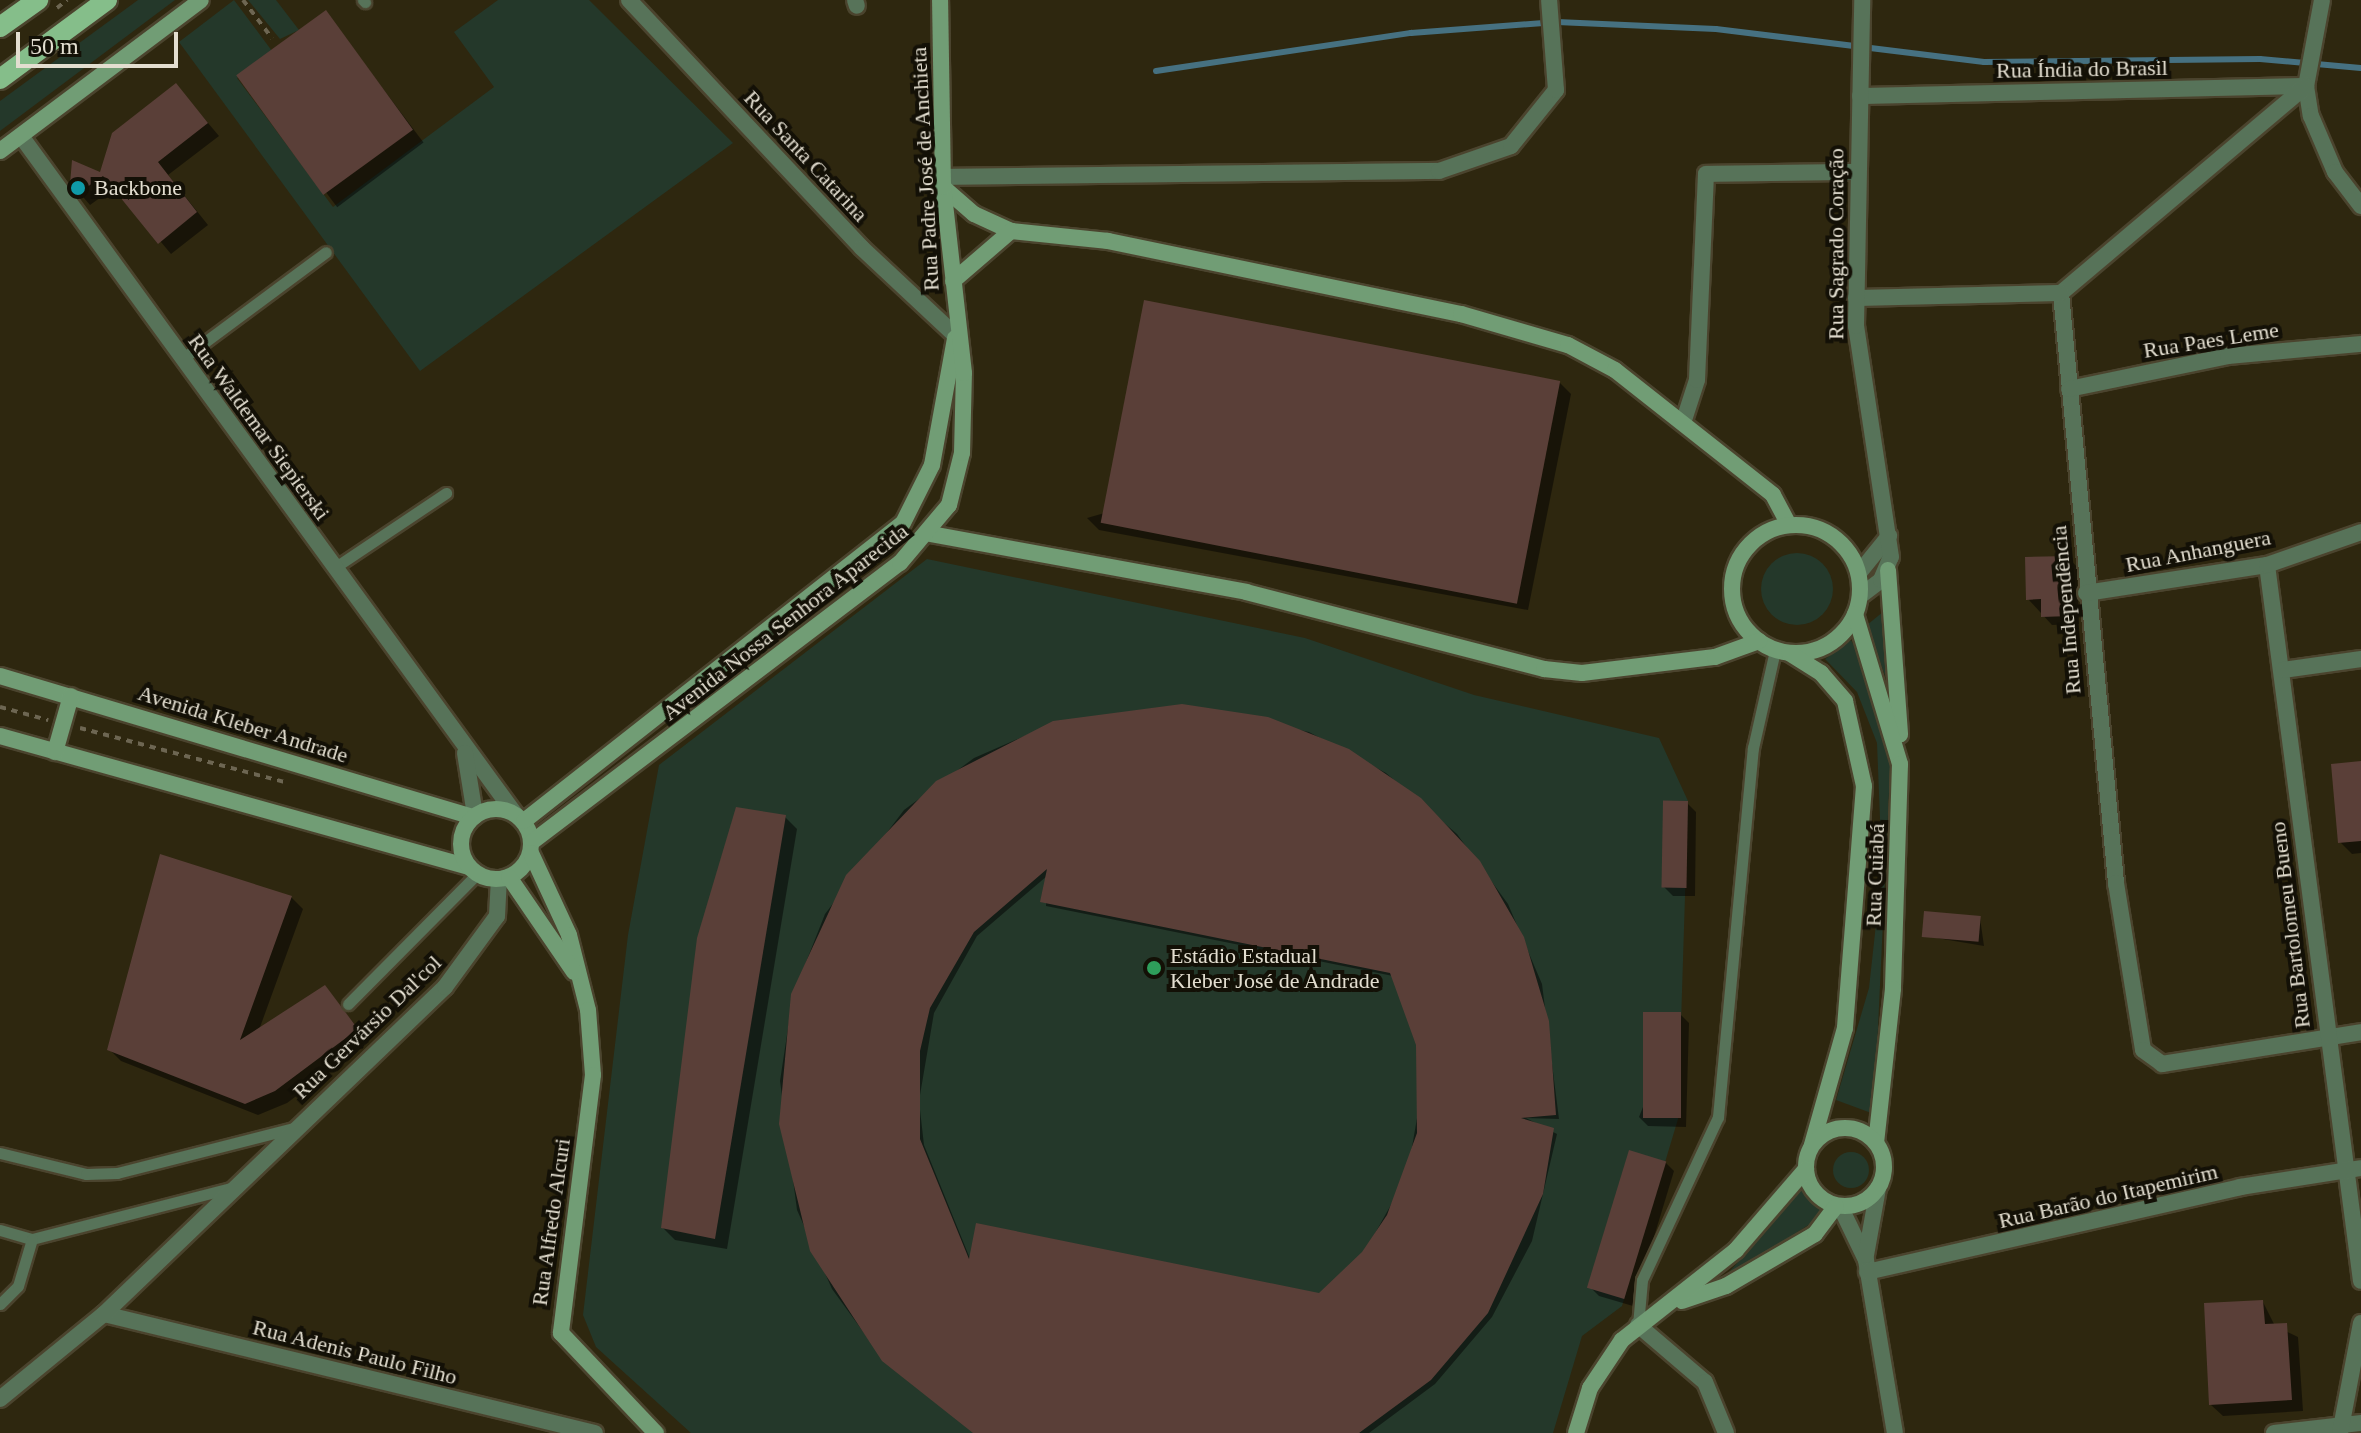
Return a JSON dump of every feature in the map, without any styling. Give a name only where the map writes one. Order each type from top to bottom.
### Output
[{"type":"main road","points":[[0,27],[38,0]]},
{"type":"main road","points":[[0,79],[107,0]]},
{"type":"street","points":[[0,151],[201,0]]},
{"type":"street","name":"Rua Santa Catarina","points":[[629,0],[816,199],[956,336]]},
{"type":"street","name":"Rua Padre José de Anchieta","points":[[940,0],[944,182],[956,336]]},
{"type":"street","points":[[944,182],[1439,171],[1511,146],[1556,90],[1549,0]]},
{"type":"street","name":"Rua Sagrado Coração","points":[[1862,0],[1856,172],[1856,298],[1890,534],[1888,570]]},
{"type":"street","points":[[2322,0],[2306,86],[2320,144],[2361,206]]},
{"type":"street","points":[[1856,298],[2061,293],[2306,86]]},
{"type":"street","name":"Rua Índia do Brasil","points":[[1860,96],[2306,86]]},
{"type":"street","name":"Rua Waldemar Siepierski","points":[[21,136],[462,744],[519,817]]},
{"type":"street","points":[[1683,423],[1697,380],[1706,174],[1856,172]]},
{"type":"street","points":[[944,182],[974,214],[1011,231],[1108,241],[1515,327],[1615,370],[1773,495],[1789,525]]},
{"type":"street","points":[[953,281],[1011,231]]},
{"type":"street","name":"Rua Independência","points":[[2061,293],[2086,593],[2116,883],[2143,1050],[2162,1064],[2361,1032]]},
{"type":"street","name":"Avenida Nossa Senhora Aparecida","points":[[531,847],[931,534],[956,488],[962,453],[964,373],[956,336]]},
{"type":"street","name":"Avenida Nossa Senhora Aparecida","points":[[519,817],[903,523],[932,465],[956,336]]},
{"type":"street","name":"Rua Paes Leme","points":[[2069,389],[2228,356],[2361,344]]},
{"type":"street","points":[[1789,525],[1825,531],[1859,573],[1860,596],[1855,614],[1828,644],[1782,651],[1759,641],[1736,611],[1734,573],[1754,540],[1789,525]]},
{"type":"street","name":"Rua Anhanguera","points":[[2086,593],[2267,565],[2361,532]]},
{"type":"street","points":[[931,534],[1246,592],[1544,669],[1582,673],[1715,657],[1759,641]]},
{"type":"street","points":[[1859,573],[1882,553],[1890,534]]},
{"type":"street","name":"Rua Bartolomeu Bueno","points":[[2267,565],[2283,670],[2325,1036],[2354,1169],[2361,1281]]},
{"type":"street","points":[[1860,596],[1888,570]]},
{"type":"street","points":[[1888,570],[1900,764]]},
{"type":"street","name":"Rua Cuiabá","points":[[1855,614],[1900,764],[1893,989],[1876,1142]]},
{"type":"street","name":"Rua Cuiabá","points":[[1782,651],[1821,673],[1845,701],[1864,786],[1845,1028],[1812,1145]]},
{"type":"street","points":[[2283,670],[2361,659]]},
{"type":"street","name":"Avenida Kleber Andrade","points":[[0,676],[474,816]]},
{"type":"street","points":[[55,752],[71,696]]},
{"type":"street","points":[[0,736],[473,870],[504,878],[531,847],[519,817],[495,808],[474,816],[461,847],[473,870]]},
{"type":"street","name":"Rua Waldemar Siepierski","points":[[462,744],[474,816]]},
{"type":"street","name":"Rua Alfredo Alcuri","points":[[531,847],[561,910],[580,979],[593,1075],[561,1333],[656,1433]]},
{"type":"street","name":"Rua Alfredo Alcuri","points":[[504,878],[580,979]]},
{"type":"street","name":"Rua Gervársio Dal'col","points":[[0,1399],[104,1314],[293,1128],[445,987],[497,916],[504,878]]},
{"type":"street","points":[[1576,1433],[1590,1388],[1638,1325],[1669,1306],[1736,1250],[1806,1169],[1812,1145],[1843,1127],[1876,1142],[1885,1165],[1878,1188],[1866,1266]]},
{"type":"street","points":[[1806,1169],[1815,1193],[1838,1206],[1866,1266],[1895,1433]]},
{"type":"street","name":"Rua Barão do Itapemirim","points":[[1866,1266],[2354,1169]]},
{"type":"street","points":[[1669,1306],[1726,1286],[1815,1234],[1838,1206],[1866,1201],[1878,1188]]},
{"type":"street","name":"Rua Adenis Paulo Filho","points":[[104,1314],[595,1433]]},
{"type":"street","points":[[2341,1428],[2361,1323]]},
{"type":"street","points":[[1638,1325],[1705,1382],[1726,1433]]},
{"type":"street","points":[[2274,1433],[2341,1428],[2361,1423]]},
{"type":"lane","points":[[182,359],[326,252]]},
{"type":"lane","points":[[334,568],[446,493]]},
{"type":"lane","points":[[1638,1325],[1642,1280],[1718,1117],[1737,879],[1759,703],[1782,651]]},
{"type":"lane","points":[[348,1004],[473,870]]},
{"type":"lane","points":[[0,1153],[86,1174],[117,1173],[293,1128]]},
{"type":"lane","name":"Rua Gervársio Dal'col","points":[[32,1239],[231,1188]]},
{"type":"lane","points":[[0,1230],[32,1239],[18,1286],[0,1304]]},
{"type":"path","points":[[243,0],[272,38]]},
{"type":"path","points":[[0,707],[303,787]]},
{"type":"green space","points":[[138,0],[175,0],[0,131],[0,101]]},
{"type":"green space","points":[[234,0],[272,51],[237,78],[333,207],[494,87],[454,32],[498,0],[589,0],[733,143],[420,371],[179,42]]},
{"type":"green space","points":[[248,0],[276,0],[299,30],[280,39]]},
{"type":"green space","points":[[1804,553],[1823,563],[1831,575],[1831,603],[1823,615],[1811,623],[1790,625],[1771,615],[1763,603],[1761,582],[1771,563],[1783,555]]},
{"type":"green space","name":"Estádio Estadual Kleber José de Andrade","points":[[927,559],[1305,638],[1474,695],[1659,738],[1688,801],[1678,1119],[1622,1306],[1582,1336],[1553,1433],[691,1433],[596,1347],[583,1315],[628,935],[659,765]]},
{"type":"green space","points":[[1889,607],[1889,687],[1867,625]]},
{"type":"green space","points":[[1851,640],[1877,688],[1891,750],[1874,1114],[1836,1100],[1869,988],[1882,869],[1877,743],[1857,692],[1825,659]]},
{"type":"green space","points":[[1851,1152],[1864,1157],[1869,1170],[1864,1183],[1851,1188],[1838,1183],[1833,1170],[1838,1157]]},
{"type":"green space","points":[[1804,1185],[1830,1211],[1719,1283],[1769,1228]]},
{"type":"building","points":[[326,10],[413,130],[323,195],[236,75]]},
{"type":"building","points":[[176,83],[208,123],[158,162],[197,212],[158,244],[103,176],[77,194],[70,184],[72,160],[100,172],[112,133]]},
{"type":"building","points":[[1144,300],[1560,381],[1517,604],[1101,523]]},
{"type":"building","points":[[2069,556],[2071,616],[2041,617],[2041,599],[2026,600],[2025,557]]},
{"type":"building","points":[[1182,704],[1268,717],[1349,749],[1421,798],[1480,861],[1524,937],[1549,1021],[1556,1115],[1521,1118],[1554,1128],[1543,1194],[1488,1313],[1431,1380],[1359,1433],[973,1433],[882,1361],[810,1251],[779,1124],[791,994],[846,875],[936,781],[1053,721]],"holes":[[[1047,869],[1040,902],[1390,973],[1416,1045],[1417,1133],[1387,1215],[1362,1252],[1319,1293],[976,1223],[969,1259],[920,1139],[920,1051],[930,1008],[974,932]]]},
{"type":"building","points":[[2361,761],[2361,841],[2338,843],[2331,764]]},
{"type":"building","points":[[1663,801],[1688,801],[1686,888],[1661,888]]},
{"type":"building","points":[[736,807],[786,815],[715,1239],[661,1228],[697,938]]},
{"type":"building","points":[[160,854],[292,896],[240,1040],[325,985],[358,1029],[275,1091],[245,1104],[107,1050]]},
{"type":"building","points":[[1924,911],[1981,916],[1979,942],[1922,937]]},
{"type":"building","points":[[1643,1012],[1681,1012],[1681,1118],[1643,1118]]},
{"type":"building","points":[[1629,1150],[1666,1161],[1624,1299],[1587,1288]]},
{"type":"building","points":[[2263,1300],[2265,1324],[2287,1323],[2292,1400],[2209,1405],[2204,1303]]},
{"type":"waterway","points":[[1156,71],[1411,33],[1557,22],[1716,29],[1984,62],[2260,59],[2361,68]]},
{"type":"place","name":"Backbone","points":[[78,188]]},
{"type":"place","name":"Estádio Estadual Kleber José de Andrade","points":[[1154,968]]}]
